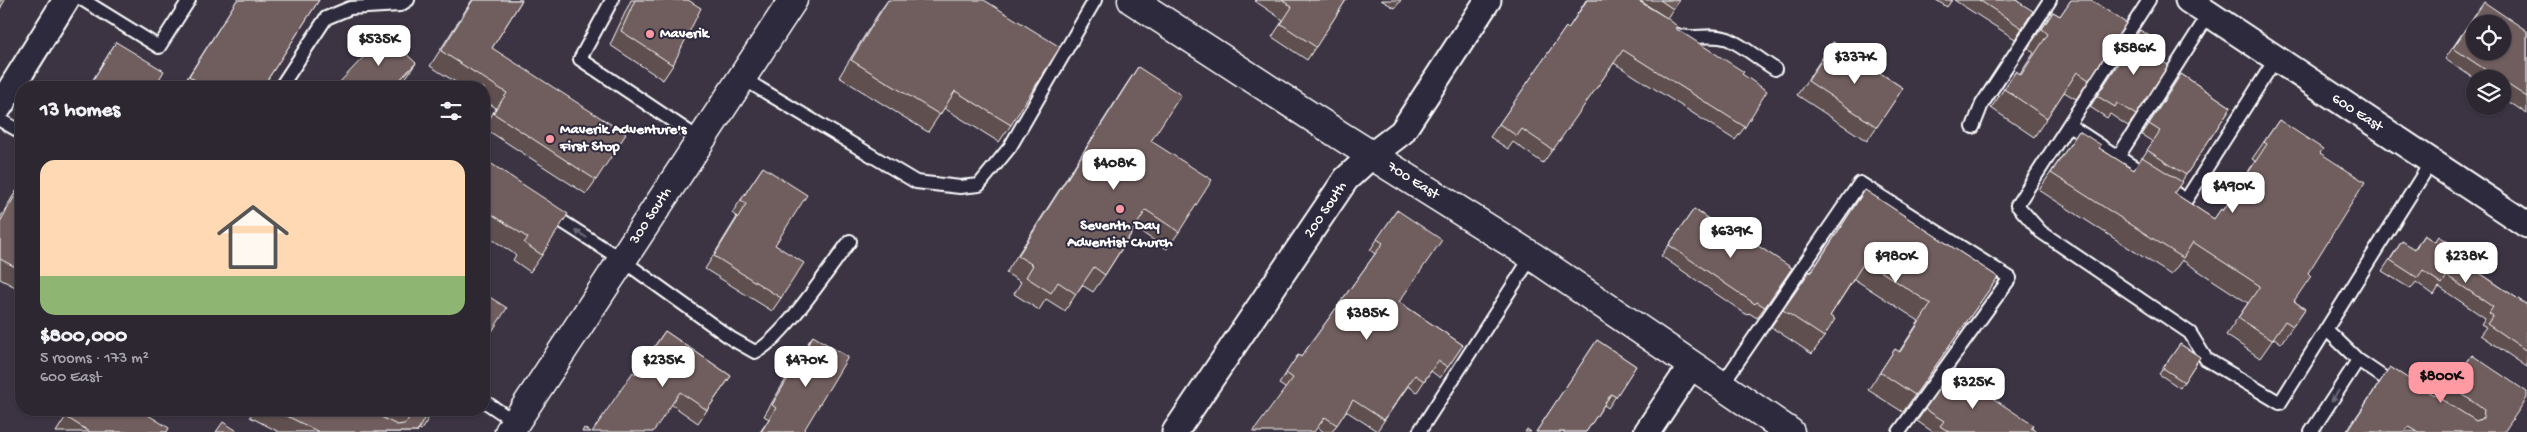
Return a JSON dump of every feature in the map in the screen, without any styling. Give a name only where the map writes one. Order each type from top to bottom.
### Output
[{"type":"street","points":[[16,81],[66,0]]},
{"type":"street","name":"300 South","points":[[512,427],[793,0]]},
{"type":"street","name":"700 East","points":[[1132,0],[1532,256],[1721,386]]},
{"type":"street","name":"200 South","points":[[1175,432],[1346,179],[1372,155],[1402,132],[1488,0]]},
{"type":"street","name":"600 East","points":[[2188,0],[2275,60],[2527,225]]},
{"type":"street","points":[[0,106],[15,82]]},
{"type":"street","points":[[1647,432],[1691,366]]},
{"type":"street","points":[[1721,386],[1790,432]]},
{"type":"lane","points":[[83,0],[159,47],[189,0]]},
{"type":"lane","points":[[285,81],[326,18],[350,8],[400,5],[408,0]]},
{"type":"lane","points":[[612,0],[580,58],[701,140]]},
{"type":"lane","points":[[742,78],[916,182],[960,187],[979,184],[1010,148],[1095,0]]},
{"type":"lane","points":[[1973,127],[1982,104],[2050,0]]},
{"type":"lane","points":[[2149,0],[2017,205],[2041,232],[2190,333],[2206,359],[2280,404],[2432,162]]},
{"type":"lane","points":[[2118,157],[2209,14]]},
{"type":"lane","points":[[1664,27],[1681,37],[1704,35],[1727,39],[1775,69]]},
{"type":"lane","points":[[2069,125],[2186,200],[2275,60]]},
{"type":"lane","points":[[0,120],[15,129]]},
{"type":"lane","points":[[1721,386],[1860,182],[2010,278],[1899,432]]},
{"type":"lane","points":[[539,206],[622,260],[732,339],[755,352],[770,343],[787,324],[850,241]]},
{"type":"lane","points":[[1419,432],[1532,256]]},
{"type":"lane","points":[[2326,329],[2358,360],[2407,393]]},
{"type":"lane","points":[[2311,432],[2358,360]]},
{"type":"lane","points":[[490,407],[512,427]]},
{"type":"building","points":[[0,0],[5,0],[0,9]]},
{"type":"building","points":[[237,0],[319,0],[267,81],[196,81],[189,76]]},
{"type":"building","points":[[473,0],[522,0],[492,48],[626,134],[596,180],[493,113],[507,93],[441,51]]},
{"type":"building","name":"Maverik","points":[[635,0],[688,0],[701,8],[673,65],[621,31]]},
{"type":"building","points":[[888,0],[984,0],[1060,47],[1011,125],[955,91],[940,115],[851,60]]},
{"type":"building","points":[[1282,0],[1346,0],[1316,47],[1281,24],[1292,7]]},
{"type":"building","points":[[1587,0],[1637,0],[1667,18],[1677,26],[1675,28],[1744,72],[1742,74],[1767,91],[1745,127],[1623,50],[1553,150],[1522,129],[1517,136],[1499,124]]},
{"type":"building","points":[[1660,0],[1679,0],[1673,9]]},
{"type":"building","points":[[1979,0],[2018,0],[2033,11],[2022,28]]},
{"type":"building","points":[[2071,0],[2091,0],[2126,23],[2089,80],[2077,72],[2047,118],[2004,89],[2016,71],[2021,75],[2048,34],[2042,29],[2053,12],[2060,16]]},
{"type":"building","points":[[2484,2],[2503,15],[2475,15]]},
{"type":"building","points":[[2511,20],[2527,31],[2527,97],[2511,87],[2511,70],[2486,70],[2471,60],[2511,60]]},
{"type":"building","points":[[2466,29],[2466,57],[2453,48]]},
{"type":"building","points":[[2140,30],[2156,40],[2149,52],[2168,65],[2136,115],[2117,103],[2115,107],[2097,96]]},
{"type":"building","points":[[385,34],[416,63],[399,81],[341,81]]},
{"type":"building","points":[[116,42],[164,71],[158,81],[92,81]]},
{"type":"building","points":[[1833,42],[1903,88],[1877,127],[1808,81]]},
{"type":"building","name":"Seventh Day Adventist Church","points":[[1138,67],[1181,95],[1151,141],[1212,180],[1179,232],[1146,210],[1105,275],[1094,267],[1076,294],[1058,282],[1051,293],[1026,277],[1033,265],[1018,256]]},
{"type":"building","points":[[2181,74],[2231,107],[2186,175],[2147,150],[2160,131],[2149,124]]},
{"type":"building","points":[[2279,120],[2323,149],[2320,153],[2365,182],[2308,273],[2311,276],[2294,301],[2305,309],[2293,326],[2285,321],[2272,340],[2238,318],[2260,286],[2193,242],[2183,258],[2051,173],[2079,131],[2101,145],[2099,148],[2134,170],[2142,157],[2182,182],[2174,193],[2214,219],[2221,209],[2223,211],[2267,144],[2264,142]]},
{"type":"building","points":[[490,163],[568,214],[542,255],[524,243],[528,238],[490,213]]},
{"type":"building","points":[[763,167],[807,195],[775,245],[804,263],[781,298],[714,256],[746,204],[741,200]]},
{"type":"building","points":[[1865,190],[1998,277],[1915,395],[1880,372],[1895,349],[1900,352],[1931,304],[1865,261],[1830,316],[1835,319],[1824,337],[1783,310],[1810,271],[1811,273]]},
{"type":"building","points":[[15,196],[15,267],[0,259],[0,222]]},
{"type":"building","points":[[1694,209],[1746,245],[1749,240],[1792,268],[1765,307],[1757,302],[1755,304],[1669,245]]},
{"type":"building","points":[[1397,210],[1442,240],[1399,302],[1463,345],[1448,367],[1438,361],[1424,381],[1415,375],[1384,420],[1353,400],[1337,425],[1325,417],[1314,432],[1253,432],[1293,378],[1286,373],[1298,355],[1301,357],[1383,243],[1377,239]]},
{"type":"building","points":[[2424,235],[2435,242],[2439,236],[2464,252],[2459,259],[2527,305],[2527,351],[2487,324],[2493,316],[2489,313],[2493,307],[2447,276],[2442,284],[2423,271],[2418,278],[2390,260],[2402,241],[2415,249]]},
{"type":"building","points":[[490,297],[507,308],[490,335]]},
{"type":"building","points":[[665,331],[731,376],[707,410],[680,392],[653,432],[592,432],[633,372],[636,374]]},
{"type":"building","points":[[813,336],[848,357],[803,432],[761,432],[776,408],[772,405]]},
{"type":"building","points":[[1597,340],[1636,366],[1616,397],[1611,394],[1586,432],[1536,432]]},
{"type":"building","points":[[2180,344],[2200,357],[2184,382],[2163,368]]},
{"type":"building","points":[[2472,355],[2527,392],[2527,398],[2504,432],[2418,432],[2408,426],[2404,432],[2347,432],[2390,367],[2476,421],[2483,418],[2484,410],[2451,386]]},
{"type":"building","points":[[1952,371],[2033,425],[2031,428],[2037,432],[1949,432],[1940,426],[1944,421],[1925,409]]},
{"type":"building","points":[[150,416],[169,428],[167,432],[90,432],[66,417]]},
{"type":"building","points":[[287,416],[379,416],[397,425],[408,421],[407,416],[425,416],[417,432],[319,432]]},
{"type":"building","points":[[223,422],[239,432],[216,432]]},
{"type":"building","points":[[584,428],[591,432],[582,432]]},
{"type":"place","name":"Maverik","points":[[650,34]]},
{"type":"place","name":"Maverik Adventure's First Stop","points":[[550,139]]},
{"type":"place","name":"Seventh Day Adventist Church","points":[[1120,209]]}]
